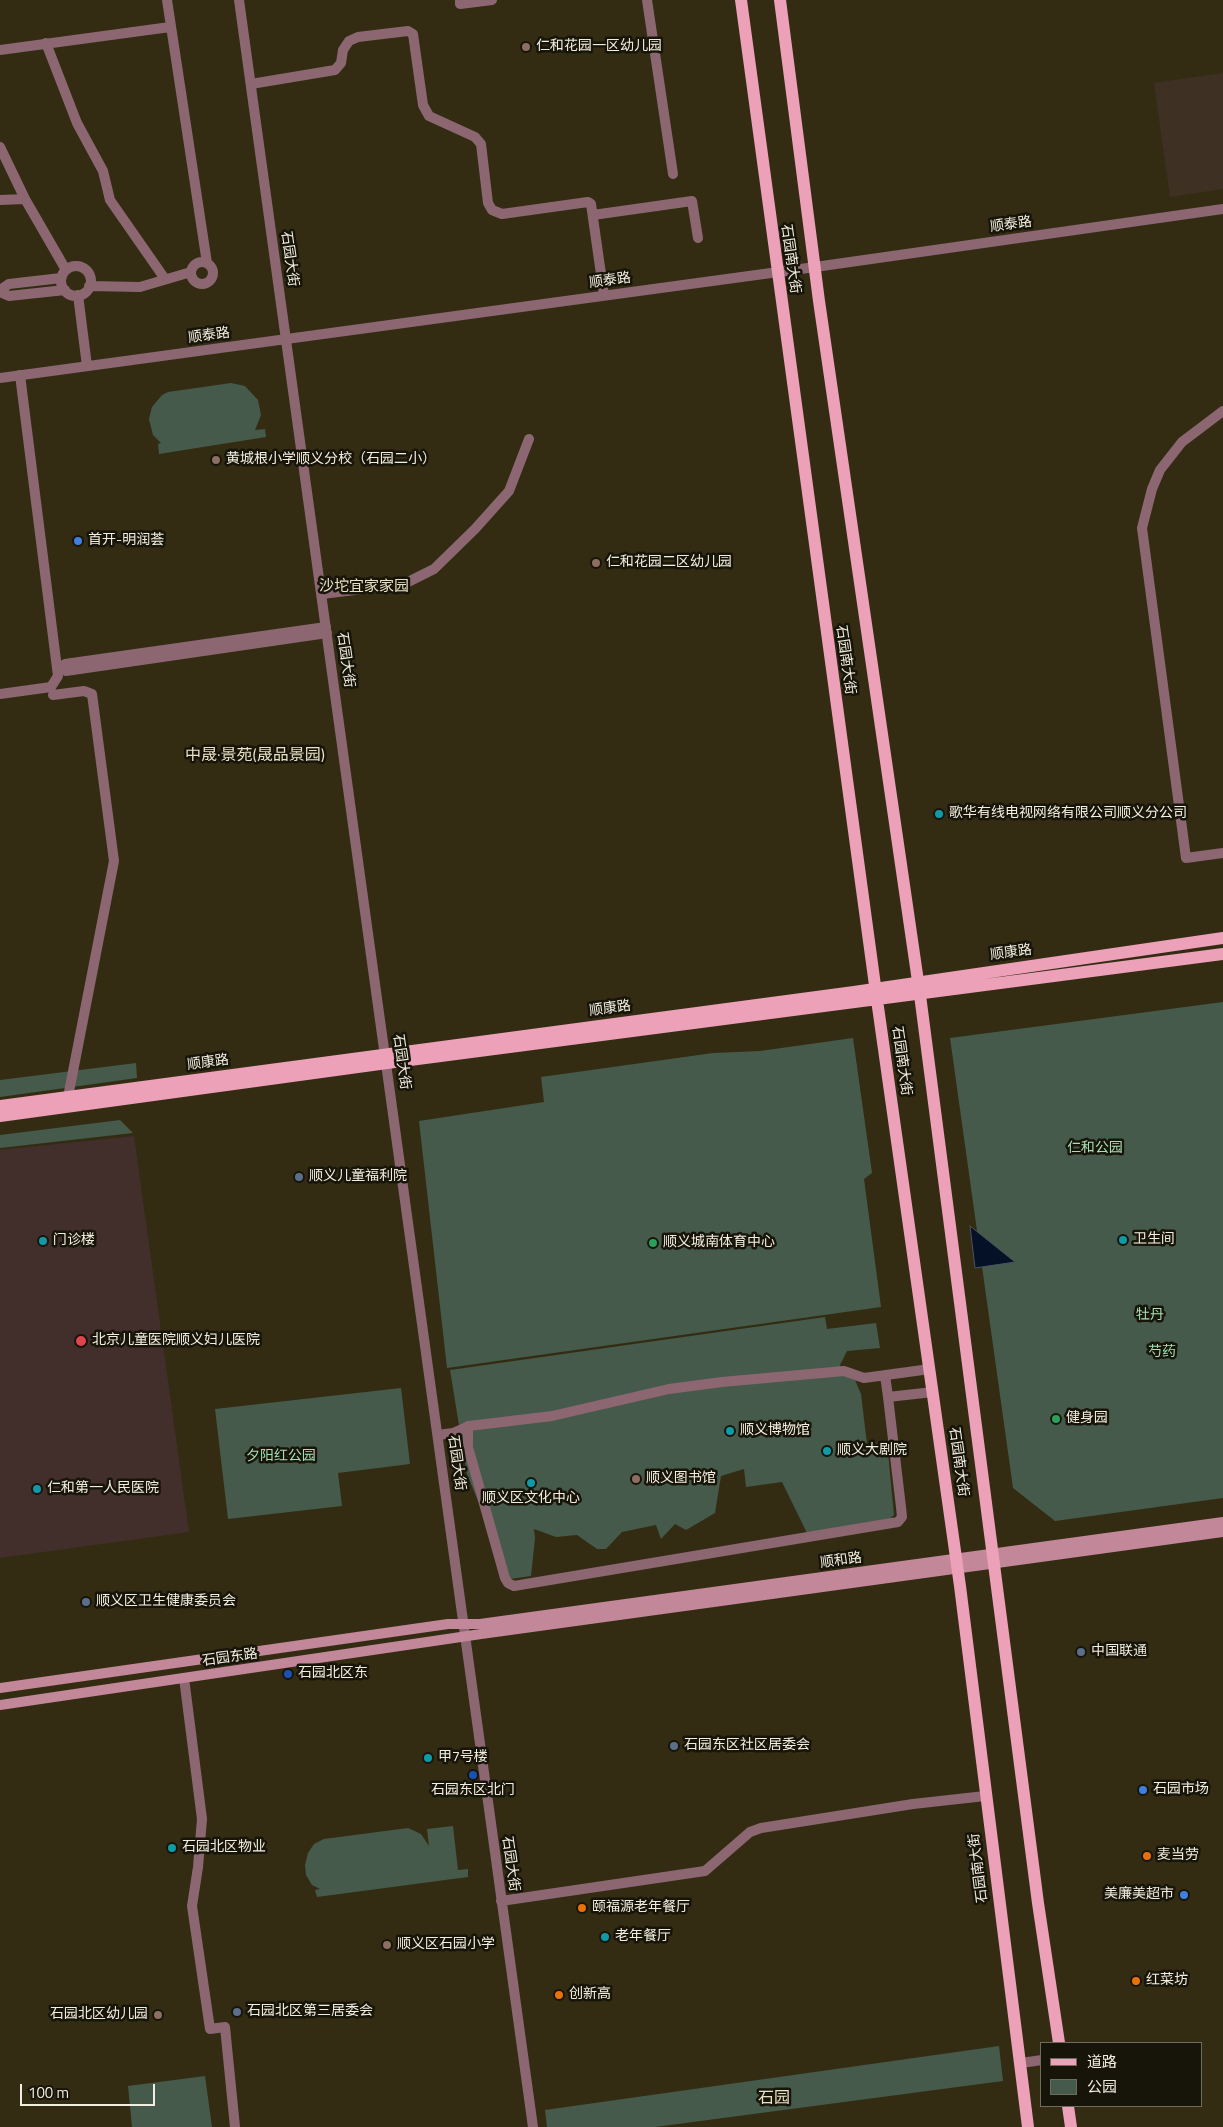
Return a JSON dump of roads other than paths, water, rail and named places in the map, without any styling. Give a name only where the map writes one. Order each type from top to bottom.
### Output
[{"type":"main road","name":"石园南大街","points":[[741,0],[876,994],[957,1564],[1028,2127]]},
{"type":"main road","name":"石园南大街","points":[[780,0],[815,267],[920,995],[1038,1903],[1059,2042]]},
{"type":"main road","name":"顺康路","points":[[876,994],[918,981],[1223,938]]},
{"type":"main road","name":"顺康路","points":[[0,1106],[876,994],[920,995],[1223,954]]},
{"type":"main road","name":"顺康路","points":[[0,1116],[386,1058]]},
{"type":"main road","name":"顺和路","points":[[993,1559],[1223,1522]]},
{"type":"main road","name":"顺和路","points":[[464,1637],[993,1559],[1223,1532]]},
{"type":"main road","name":"顺和路","points":[[463,1624],[480,1624],[957,1564]]},
{"type":"main road","name":"石园东路","points":[[0,1688],[463,1624]]},
{"type":"main road","name":"石园东路","points":[[0,1705],[464,1637]]},
{"type":"main road","points":[[1068,2107],[1071,2127]]},
{"type":"street","points":[[167,0],[207,263],[213,271],[210,281],[200,284],[195,281],[191,272]]},
{"type":"street","name":"石园大街","points":[[239,0],[532,2127]]},
{"type":"street","points":[[460,0],[460,4],[492,0]]},
{"type":"street","points":[[647,0],[673,174]]},
{"type":"street","points":[[0,50],[170,27]]},
{"type":"street","points":[[251,84],[335,70],[341,64],[343,50],[349,41],[358,37],[408,31],[413,34],[424,105],[429,116],[475,137],[481,144],[488,202],[492,210],[502,214],[588,202],[591,204],[604,295]]},
{"type":"street","points":[[46,43],[77,123],[103,171],[110,200],[165,280]]},
{"type":"street","points":[[0,147],[64,274],[64,290]]},
{"type":"street","points":[[0,200],[25,199]]},
{"type":"street","points":[[593,215],[692,201],[698,238]]},
{"type":"street","name":"顺泰路","points":[[0,378],[815,267],[1223,208]]},
{"type":"street","points":[[90,286],[140,287],[191,272],[198,262],[207,263]]},
{"type":"street","points":[[76,266],[85,269],[90,278],[90,286],[83,294],[78,295],[64,290],[10,296],[0,291],[9,284],[64,274],[76,266]]},
{"type":"street","points":[[78,295],[87,366]]},
{"type":"street","points":[[0,694],[51,687],[58,676],[20,375]]},
{"type":"street","points":[[1223,411],[1182,442],[1160,470],[1152,489],[1142,528],[1186,858],[1223,853]]},
{"type":"street","points":[[322,594],[404,584],[434,569],[475,529],[509,491],[529,439]]},
{"type":"street","points":[[66,668],[327,630]]},
{"type":"street","points":[[53,695],[84,691],[92,694],[114,861],[68,1097]]},
{"type":"street","points":[[438,1437],[468,1426],[552,1416],[669,1389],[722,1382],[844,1371],[864,1378],[930,1369]]},
{"type":"street","points":[[468,1426],[468,1447],[505,1578],[508,1583],[514,1586],[898,1522],[902,1517],[884,1375]]},
{"type":"street","points":[[888,1397],[933,1392]]},
{"type":"street","points":[[438,1437],[461,1437],[468,1447]]},
{"type":"street","points":[[184,1678],[202,1819],[198,1867],[192,1906],[210,2028],[225,2027],[235,2127]]},
{"type":"street","points":[[501,1901],[705,1871],[750,1832],[761,1828],[913,1804],[985,1796]]},
{"type":"street","points":[[1021,2063],[1040,2060]]},
{"type":"water","points":[[970,1226],[1015,1262],[975,1268]]},
{"type":"place","name":"仁和花园一区幼儿园","points":[[526,47]]},
{"type":"place","name":"黄城根小学顺义分校（石园二小）","points":[[216,460]]},
{"type":"place","name":"首开-明润荟","points":[[78,541]]},
{"type":"place","name":"仁和花园二区幼儿园","points":[[596,563]]},
{"type":"place","name":"歌华有线电视网络有限公司顺义分公司","points":[[939,814]]},
{"type":"place","name":"顺义儿童福利院","points":[[299,1177]]},
{"type":"place","name":"卫生间","points":[[1123,1240]]},
{"type":"place","name":"门诊楼","points":[[43,1241]]},
{"type":"place","name":"顺义城南体育中心","points":[[653,1243]]},
{"type":"place","name":"北京儿童医院顺义妇儿医院","points":[[81,1341]]},
{"type":"place","name":"健身园","points":[[1056,1419]]},
{"type":"place","name":"顺义博物馆","points":[[730,1431]]},
{"type":"place","name":"顺义大剧院","points":[[827,1451]]},
{"type":"place","name":"顺义图书馆","points":[[636,1479]]},
{"type":"place","name":"顺义区文化中心","points":[[531,1483]]},
{"type":"place","name":"仁和第一人民医院","points":[[37,1489]]},
{"type":"place","name":"顺义区卫生健康委员会","points":[[86,1602]]},
{"type":"place","name":"中国联通","points":[[1081,1652]]},
{"type":"place","name":"石园北区东","points":[[288,1674]]},
{"type":"place","name":"石园东区社区居委会","points":[[674,1746]]},
{"type":"place","name":"甲7号楼","points":[[428,1758]]},
{"type":"place","name":"石园东区北门","points":[[473,1775]]},
{"type":"place","name":"石园市场","points":[[1143,1790]]},
{"type":"place","name":"石园北区物业","points":[[172,1848]]},
{"type":"place","name":"麦当劳","points":[[1147,1856]]},
{"type":"place","name":"美廉美超市","points":[[1184,1895]]},
{"type":"place","name":"颐福源老年餐厅","points":[[582,1908]]},
{"type":"place","name":"老年餐厅","points":[[605,1937]]},
{"type":"place","name":"顺义区石园小学","points":[[387,1945]]},
{"type":"place","name":"红菜坊","points":[[1136,1981]]},
{"type":"place","name":"创新高","points":[[559,1995]]},
{"type":"place","name":"石园北区第三居委会","points":[[237,2012]]},
{"type":"place","name":"石园北区幼儿园","points":[[158,2015]]},
{"type":"district","name":"沙坨宜家家园","points":[[364,587]]},
{"type":"district","name":"中晟·景苑(晟品景园)","points":[[255,756]]},
{"type":"district","name":"石园","points":[[774,2099]]},
{"type":"park label","name":"仁和公园","points":[[1095,1149]]},
{"type":"park label","name":"牡丹","points":[[1150,1316]]},
{"type":"park label","name":"芍药","points":[[1162,1353]]},
{"type":"park label","name":"夕阳红公园","points":[[281,1457]]}]
